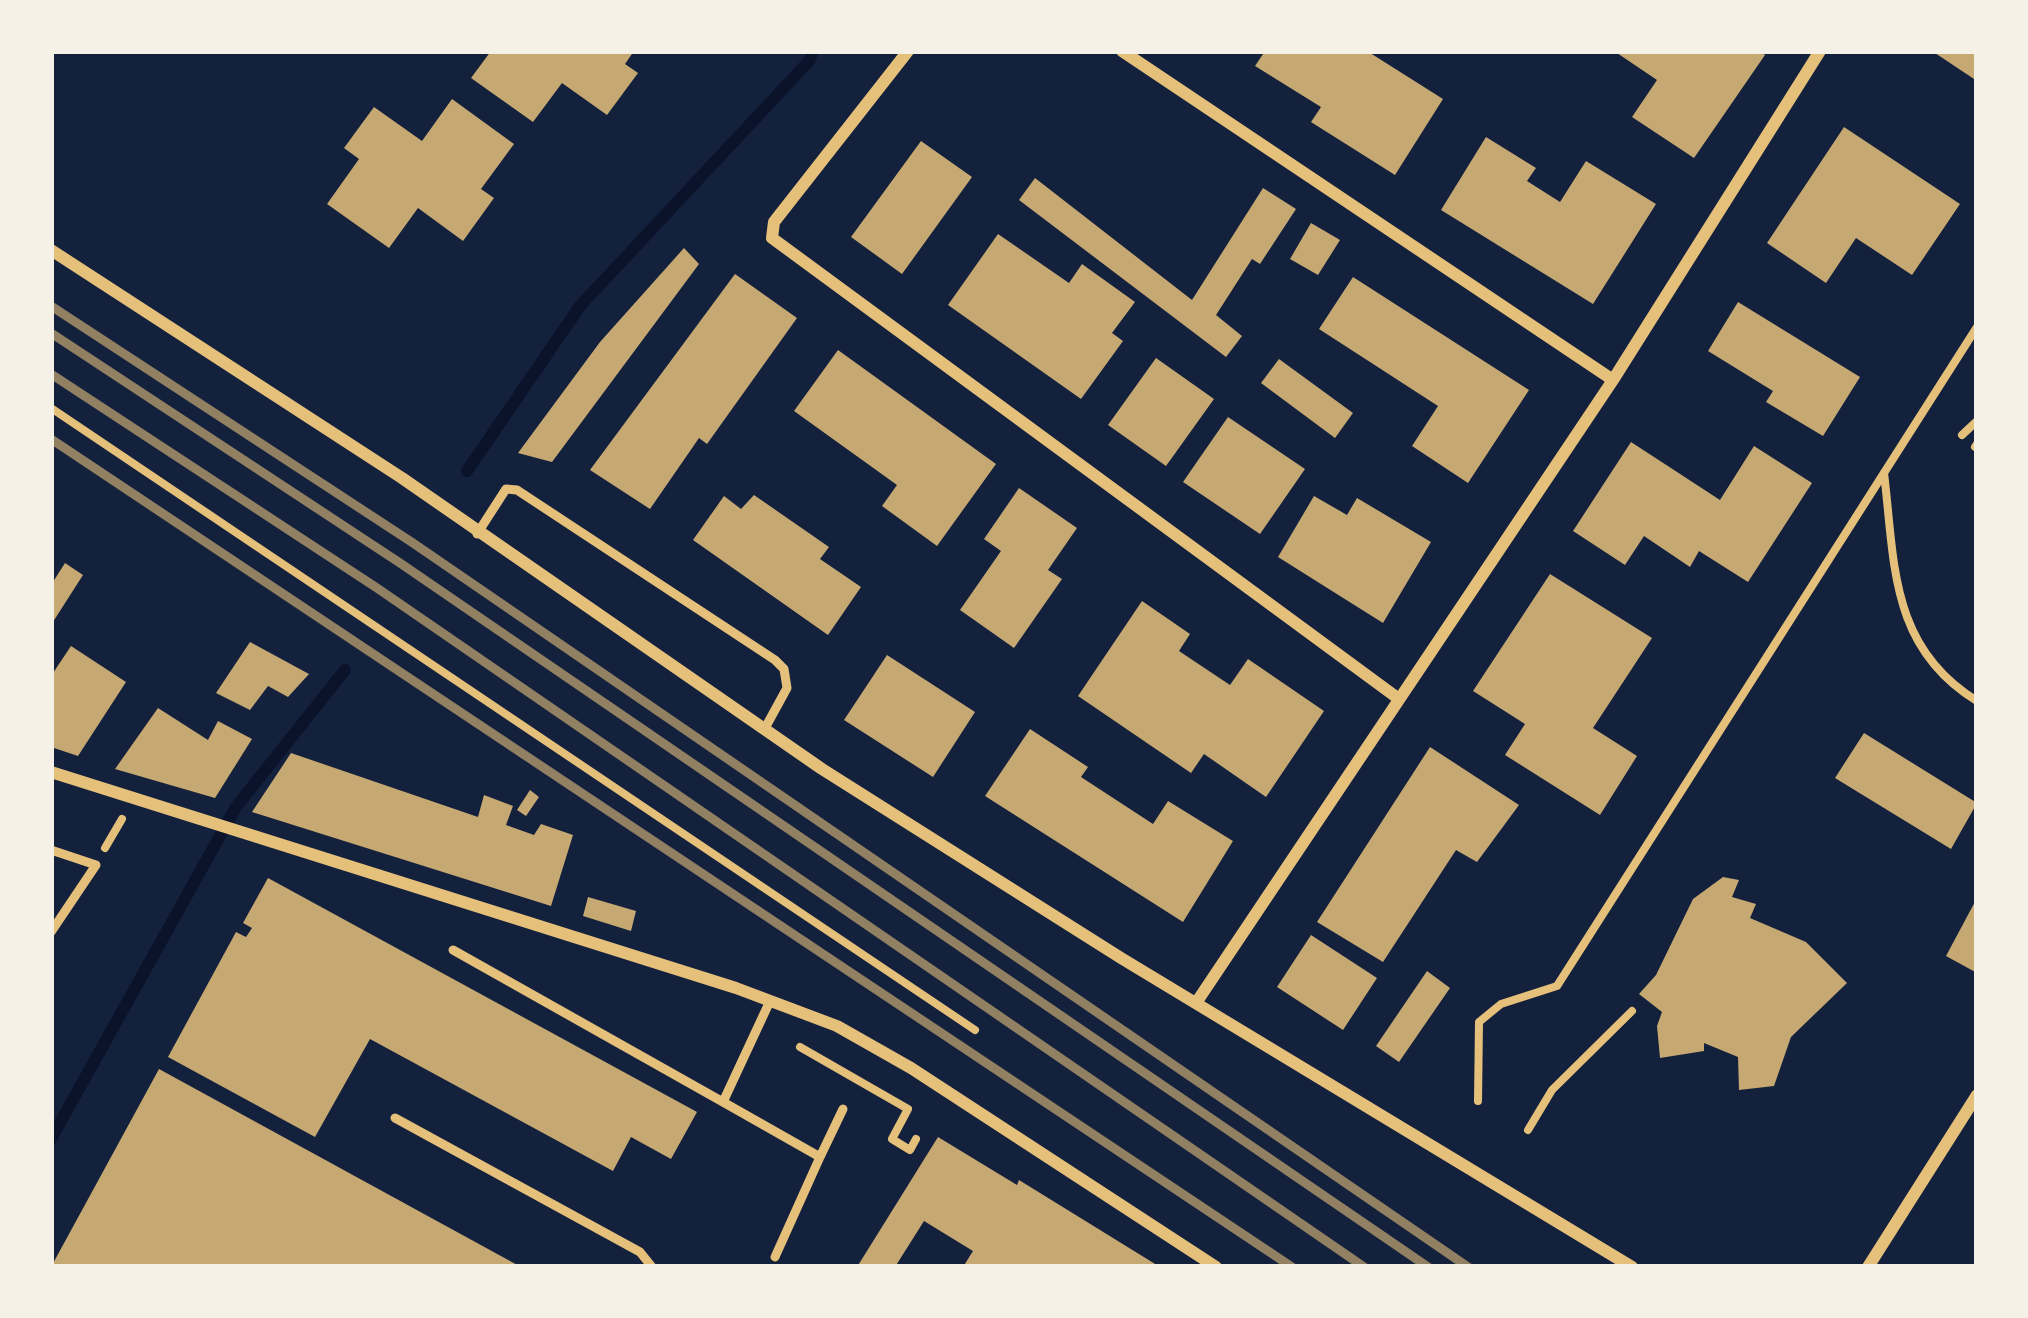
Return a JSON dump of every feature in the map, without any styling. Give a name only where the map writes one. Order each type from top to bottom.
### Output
[{"type":"street","points":[[908,51],[771,232],[796,257],[1399,699]]},
{"type":"street","points":[[1121,51],[1613,380]]},
{"type":"street","points":[[1198,1000],[1613,380],[1820,51]]},
{"type":"street","points":[[51,250],[402,478],[764,730],[1121,958],[1198,1000],[1632,1267]]},
{"type":"street","points":[[51,772],[837,1026],[910,1068],[1216,1267]]},
{"type":"street","points":[[1868,1267],[1977,1095]]},
{"type":"lane","points":[[477,534],[506,489],[517,490],[775,660],[788,678],[788,688],[764,730]]},
{"type":"lane","points":[[51,850],[96,865],[51,932]]},
{"type":"lane","points":[[453,950],[820,1157]]},
{"type":"lane","points":[[723,1102],[770,1001]]},
{"type":"lane","points":[[775,1257],[843,1109]]},
{"type":"lane","points":[[395,1118],[640,1252],[652,1267]]},
{"type":"path","points":[[1478,1101],[1479,1022],[1501,1004],[1557,986],[1977,327]]},
{"type":"path","points":[[51,408],[974,1030]]},
{"type":"path","points":[[1962,435],[1977,421]]},
{"type":"path","points":[[1884,472],[1888,546],[1900,610],[1932,659],[1977,701]]},
{"type":"path","points":[[96,865],[134,798]]},
{"type":"path","points":[[1528,1130],[1552,1090],[1632,1011]]},
{"type":"path","points":[[800,1046],[908,1109],[892,1139],[910,1150],[916,1139]]},
{"type":"building","points":[[491,51],[634,51],[625,64],[638,73],[607,115],[562,83],[533,122],[471,78]]},
{"type":"building","points":[[1265,51],[1367,51],[1443,99],[1395,175],[1311,122],[1321,107],[1255,66]]},
{"type":"building","points":[[1614,51],[1759,51],[1765,55],[1694,158],[1632,117],[1657,80]]},
{"type":"building","points":[[1932,51],[1977,51],[1977,81]]},
{"type":"building","points":[[452,99],[514,144],[481,189],[494,198],[463,241],[418,208],[389,248],[327,204],[359,159],[344,148],[374,107],[422,141]]},
{"type":"building","points":[[1844,127],[1960,204],[1912,275],[1856,238],[1826,283],[1767,243]]},
{"type":"building","points":[[1486,137],[1536,168],[1527,181],[1560,202],[1586,161],[1656,204],[1593,304],[1441,210]]},
{"type":"building","points":[[921,141],[972,177],[902,274],[851,237]]},
{"type":"building","points":[[1035,178],[1192,300],[1263,188],[1296,209],[1260,264],[1252,259],[1216,315],[1242,336],[1226,357],[1019,200]]},
{"type":"building","points":[[1311,223],[1340,240],[1318,275],[1290,259]]},
{"type":"building","points":[[998,234],[1069,283],[1082,264],[1135,302],[1112,333],[1123,341],[1081,399],[948,305]]},
{"type":"building","points":[[684,248],[699,264],[552,462],[518,453],[600,342]]},
{"type":"building","points":[[735,274],[797,318],[707,444],[699,438],[650,509],[590,470]]},
{"type":"building","points":[[1353,277],[1529,390],[1468,483],[1412,446],[1438,406],[1319,329]]},
{"type":"building","points":[[1738,302],[1860,377],[1823,436],[1766,402],[1773,391],[1708,351]]},
{"type":"building","points":[[838,350],[996,464],[937,546],[882,506],[897,485],[794,411]]},
{"type":"building","points":[[1156,358],[1214,399],[1166,466],[1108,425]]},
{"type":"building","points":[[1279,359],[1353,413],[1335,438],[1261,383]]},
{"type":"building","points":[[1228,417],[1305,469],[1260,534],[1183,482]]},
{"type":"building","points":[[1631,442],[1720,500],[1754,446],[1812,483],[1748,582],[1699,551],[1690,567],[1644,536],[1625,565],[1573,531]]},
{"type":"building","points":[[1019,488],[1077,528],[1048,570],[1062,579],[1014,648],[960,610],[1001,551],[984,539]]},
{"type":"building","points":[[754,495],[829,547],[820,559],[861,587],[828,635],[693,540],[724,496],[741,509]]},
{"type":"building","points":[[1314,496],[1347,515],[1357,498],[1431,542],[1383,623],[1278,557]]},
{"type":"building","points":[[65,563],[83,575],[51,625],[51,585]]},
{"type":"building","points":[[1550,574],[1652,638],[1593,728],[1637,756],[1600,815],[1505,755],[1525,724],[1473,691]]},
{"type":"building","points":[[1142,601],[1190,634],[1179,651],[1230,685],[1248,659],[1324,711],[1266,797],[1204,754],[1191,773],[1078,696]]},
{"type":"building","points":[[250,642],[309,674],[288,697],[268,686],[250,710],[216,693]]},
{"type":"building","points":[[71,646],[126,682],[78,756],[51,747],[51,676]]},
{"type":"building","points":[[887,655],[975,712],[933,777],[844,720]]},
{"type":"building","points":[[158,708],[208,740],[218,721],[252,739],[215,798],[115,769]]},
{"type":"building","points":[[1030,729],[1088,767],[1081,777],[1153,824],[1168,801],[1233,841],[1183,922],[985,796]]},
{"type":"building","points":[[1864,733],[1977,803],[1951,849],[1835,778]]},
{"type":"building","points":[[1430,747],[1519,805],[1477,862],[1456,850],[1383,962],[1317,922]]},
{"type":"building","points":[[291,753],[478,817],[484,795],[513,806],[506,825],[534,835],[541,824],[573,835],[551,906],[252,812]]},
{"type":"building","points":[[530,790],[539,797],[526,816],[517,810]]},
{"type":"building","points":[[1723,877],[1739,880],[1732,897],[1756,904],[1750,918],[1806,942],[1847,983],[1791,1037],[1774,1086],[1739,1090],[1738,1057],[1704,1043],[1704,1051],[1660,1058],[1657,1026],[1662,1012],[1639,994],[1656,975],[1693,899]]},
{"type":"building","points":[[268,878],[697,1112],[671,1159],[631,1137],[613,1171],[370,1039],[315,1137],[168,1057],[236,932],[246,937],[252,928],[243,923]]},
{"type":"building","points":[[588,897],[636,911],[631,931],[583,916]]},
{"type":"building","points":[[1977,898],[1977,973],[1946,956]]},
{"type":"building","points":[[1311,935],[1377,978],[1343,1030],[1277,987]]},
{"type":"building","points":[[1427,971],[1450,988],[1399,1062],[1376,1046]]},
{"type":"building","points":[[159,1069],[521,1267],[51,1267]]},
{"type":"building","points":[[938,1137],[1017,1185],[1019,1180],[1160,1267],[963,1267],[973,1251],[924,1221],[895,1267],[857,1267]]},
{"type":"waterway","points":[[467,471],[580,306],[810,60],[812,51]]},
{"type":"waterway","points":[[51,1139],[236,807],[345,670]]},
{"type":"railway","points":[[51,306],[413,543],[1468,1267]]},
{"type":"railway","points":[[51,333],[400,563],[1428,1267]]},
{"type":"railway","points":[[51,374],[377,588],[1364,1267]]},
{"type":"railway","points":[[51,439],[1292,1267]]}]
